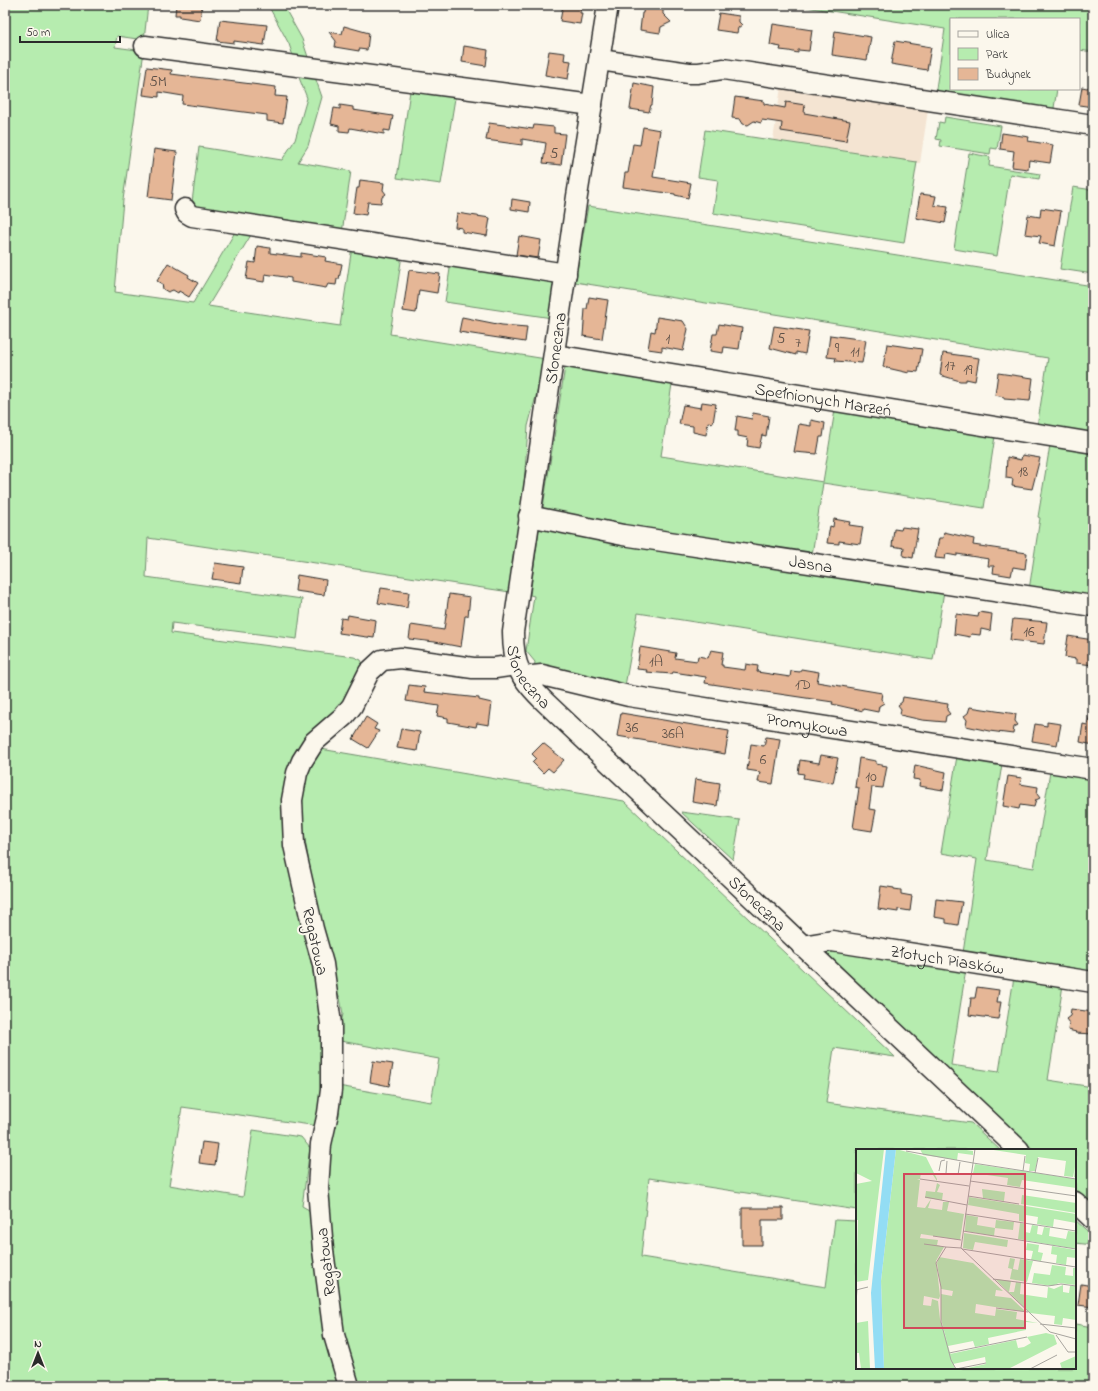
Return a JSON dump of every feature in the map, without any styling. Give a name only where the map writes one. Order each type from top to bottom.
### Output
[{"type":"street","name":"Słoneczna","points":[[608,5],[529,516],[513,632],[513,649],[520,671],[546,703],[1018,1149]]},
{"type":"street","points":[[145,46],[592,105]]},
{"type":"street","points":[[600,60],[689,73],[723,69],[1093,125]]},
{"type":"street","points":[[185,209],[187,213],[192,216],[566,274]]},
{"type":"street","name":"Spełnionych Marzeń","points":[[554,355],[1093,443]]},
{"type":"street","name":"Jasna","points":[[529,516],[623,535],[1093,606]]},
{"type":"street","name":"Regatowa","points":[[349,1386],[334,1336],[323,1250],[318,1188],[321,1144],[328,1113],[331,1090],[332,1024],[323,964],[313,929],[294,845],[292,800],[297,773],[302,761],[314,742],[344,716],[352,706],[369,672],[382,660],[401,658],[473,668],[495,668],[520,671]]},
{"type":"street","name":"Promykowa","points":[[520,671],[629,696],[1093,769]]},
{"type":"street","name":"Złotych Piasków","points":[[802,946],[832,941],[1093,982]]},
{"type":"street","points":[[1076,1203],[1093,1219]]},
{"type":"shaded area","points":[[781,87],[928,110],[920,163],[773,140]]},
{"type":"green space","points":[[5,5],[148,5],[144,40],[117,36],[115,47],[144,51],[123,200],[115,292],[193,303],[238,227],[254,230],[208,306],[340,326],[352,247],[402,255],[390,334],[546,359],[528,426],[522,516],[510,592],[148,538],[146,577],[302,599],[297,639],[172,623],[171,633],[354,657],[361,660],[365,668],[355,689],[303,749],[289,845],[323,1026],[326,1054],[318,1126],[182,1107],[169,1185],[243,1197],[253,1130],[301,1137],[310,1148],[302,1206],[309,1210],[316,1221],[343,1386],[5,1386]]},
{"type":"green space","points":[[268,5],[283,5],[302,39],[309,60],[295,62],[289,44]]},
{"type":"green space","points":[[793,5],[1093,5],[1093,52],[1080,50],[1080,18],[950,18],[950,90],[1057,90],[1053,114],[935,95],[945,29]]},
{"type":"green space","points":[[298,75],[315,77],[322,97],[308,146],[298,162],[351,171],[342,233],[191,210],[199,147],[282,160],[295,140],[307,98]]},
{"type":"green space","points":[[430,88],[456,92],[441,184],[397,178],[410,91]]},
{"type":"green space","points":[[945,117],[1001,126],[997,149],[991,148],[990,154],[940,146],[941,140],[936,139],[939,122],[944,123]]},
{"type":"green space","points":[[705,130],[917,162],[904,243],[713,213],[718,180],[698,177]]},
{"type":"green space","points":[[969,153],[990,157],[989,166],[1040,174],[1039,179],[1010,174],[997,256],[954,249]]},
{"type":"green space","points":[[1073,187],[1093,190],[1093,274],[1060,269]]},
{"type":"green space","points":[[588,206],[1093,286],[1093,435],[1037,427],[1048,358],[575,282]]},
{"type":"green space","points":[[451,262],[558,279],[552,318],[445,302]]},
{"type":"green space","points":[[565,367],[672,384],[661,456],[823,482],[835,410],[995,436],[984,508],[823,483],[812,555],[548,513],[543,507]]},
{"type":"green space","points":[[1050,445],[1093,452],[1093,600],[1029,590],[1040,518],[1038,517]]},
{"type":"green space","points":[[539,529],[944,591],[933,660],[638,613],[625,686],[534,668],[535,662],[526,651],[534,596],[530,595]]},
{"type":"green space","points":[[315,748],[624,801],[895,1057],[834,1048],[826,1103],[971,1123],[999,1149],[856,1149],[856,1210],[649,1178],[641,1257],[826,1287],[835,1220],[856,1221],[856,1369],[1076,1369],[1076,1324],[1093,1327],[1093,1386],[356,1386],[343,1332],[324,1178],[338,1086],[431,1102],[439,1059],[335,1040],[343,1014],[340,998],[327,970],[299,804],[309,758]]},
{"type":"green space","points":[[957,756],[1002,764],[987,860],[1034,868],[1050,772],[1093,778],[1093,974],[963,953],[977,859],[941,853]]},
{"type":"green space","points":[[681,812],[740,820],[733,860]]},
{"type":"green space","points":[[830,949],[966,969],[951,1065],[999,1072],[1014,977],[1063,985],[1048,1080],[1093,1087],[1093,1205],[1076,1189],[1076,1149],[1033,1149],[826,953]]},
{"type":"green space","points":[[1076,1221],[1093,1236],[1093,1245],[1076,1243]]},
{"type":"building","points":[[176,5],[202,5],[200,20],[175,15]]},
{"type":"building","points":[[563,5],[581,5],[580,13],[582,13],[580,24],[560,21]]},
{"type":"building","points":[[644,5],[663,5],[663,14],[671,22],[661,27],[660,33],[640,30]]},
{"type":"building","points":[[719,13],[739,16],[739,22],[742,25],[738,28],[737,33],[716,30]]},
{"type":"building","points":[[220,20],[267,25],[264,45],[234,41],[234,43],[217,41]]},
{"type":"building","points":[[773,24],[812,30],[809,51],[798,50],[798,53],[780,50],[781,47],[770,45]]},
{"type":"building","points":[[344,26],[369,33],[367,50],[359,49],[359,51],[335,47],[336,41],[329,32],[342,34]]},
{"type":"building","points":[[835,31],[871,37],[867,60],[832,55]]},
{"type":"building","points":[[895,41],[931,47],[927,70],[891,64]]},
{"type":"building","points":[[464,46],[488,50],[486,66],[462,62]]},
{"type":"building","points":[[549,51],[565,53],[564,60],[571,61],[568,79],[545,75]]},
{"type":"building","points":[[147,67],[172,70],[171,74],[276,87],[275,96],[287,97],[283,123],[267,121],[267,115],[182,104],[183,96],[159,92],[159,97],[143,95]]},
{"type":"building","points":[[634,83],[654,87],[652,105],[649,112],[630,109]]},
{"type":"building","points":[[1093,85],[1093,107],[1079,105],[1082,87],[1087,88]]},
{"type":"building","points":[[735,97],[764,101],[764,104],[785,108],[786,102],[805,105],[804,113],[850,121],[846,141],[781,131],[782,123],[762,120],[761,123],[754,121],[748,125],[743,124],[740,119],[732,118]]},
{"type":"building","points":[[340,105],[353,107],[353,110],[393,116],[390,131],[384,130],[384,134],[350,128],[349,132],[339,131],[339,126],[331,124],[334,108],[340,109]]},
{"type":"building","points":[[489,123],[533,129],[534,125],[554,127],[554,133],[565,134],[561,165],[543,163],[546,143],[522,139],[522,145],[486,140]]},
{"type":"building","points":[[643,127],[660,130],[653,177],[691,183],[688,198],[675,194],[623,187],[625,173],[628,173],[633,144],[640,145]]},
{"type":"building","points":[[1002,133],[1029,137],[1028,141],[1053,145],[1050,163],[1029,160],[1028,169],[1012,167],[1014,151],[1000,149]]},
{"type":"building","points":[[154,149],[177,152],[171,200],[148,197]]},
{"type":"building","points":[[360,180],[384,183],[383,190],[386,194],[382,197],[381,203],[368,202],[366,215],[353,213],[357,188],[359,188]]},
{"type":"building","points":[[920,194],[936,196],[934,205],[948,207],[945,223],[916,218]]},
{"type":"building","points":[[512,199],[530,202],[529,212],[511,209]]},
{"type":"building","points":[[1041,208],[1061,211],[1055,246],[1039,243],[1041,236],[1025,234],[1028,215],[1040,217]]},
{"type":"building","points":[[457,213],[490,218],[487,236],[462,232],[462,228],[455,227]]},
{"type":"building","points":[[519,236],[541,240],[538,258],[516,255]]},
{"type":"building","points":[[257,246],[270,248],[270,253],[301,257],[301,253],[326,257],[325,261],[342,264],[339,279],[337,279],[336,285],[328,284],[326,288],[291,282],[291,278],[265,274],[264,282],[246,279],[249,262],[255,263]]},
{"type":"building","points":[[168,263],[189,275],[188,277],[198,283],[189,297],[179,291],[178,293],[173,290],[168,292],[163,289],[162,284],[157,281]]},
{"type":"building","points":[[409,270],[440,274],[437,293],[419,290],[416,313],[403,311]]},
{"type":"building","points":[[589,297],[608,300],[602,339],[583,336],[585,309],[587,309]]},
{"type":"building","points":[[462,317],[502,325],[527,327],[525,342],[459,332]]},
{"type":"building","points":[[657,317],[683,321],[688,329],[683,351],[662,347],[662,351],[648,349],[651,331],[655,332]]},
{"type":"building","points":[[719,324],[742,328],[739,349],[724,347],[723,353],[710,351],[713,334],[717,334]]},
{"type":"building","points":[[774,326],[809,331],[805,354],[796,352],[796,355],[770,348]]},
{"type":"building","points":[[830,335],[866,340],[862,363],[835,361],[836,358],[827,357]]},
{"type":"building","points":[[887,344],[922,349],[918,372],[909,371],[909,373],[883,367]]},
{"type":"building","points":[[943,353],[979,358],[975,381],[966,379],[966,381],[960,381],[940,375]]},
{"type":"building","points":[[998,373],[1033,378],[1030,401],[1004,399],[1004,397],[995,395]]},
{"type":"building","points":[[702,402],[716,404],[713,423],[708,422],[706,435],[693,432],[693,426],[679,424],[683,405],[701,408]]},
{"type":"building","points":[[753,413],[769,416],[766,436],[762,435],[759,448],[747,446],[748,438],[738,436],[738,431],[735,431],[737,416],[752,419]]},
{"type":"building","points":[[811,420],[825,423],[823,437],[820,437],[817,454],[794,452],[799,424],[811,426]]},
{"type":"building","points":[[1022,455],[1040,458],[1032,489],[1012,486],[1013,479],[1006,478],[1007,457],[1021,460]]},
{"type":"building","points":[[834,519],[850,522],[849,525],[863,527],[860,544],[839,541],[839,544],[827,543],[830,526],[833,527]]},
{"type":"building","points":[[902,527],[918,529],[913,558],[903,556],[904,548],[892,546],[894,529],[901,530]]},
{"type":"building","points":[[944,532],[974,539],[973,545],[1027,553],[1025,569],[1013,567],[1011,576],[993,573],[994,566],[988,566],[989,559],[957,554],[957,556],[946,554],[945,559],[935,558],[939,538],[943,538]]},
{"type":"building","points":[[215,563],[243,567],[241,583],[212,579]]},
{"type":"building","points":[[297,575],[326,580],[324,595],[295,591]]},
{"type":"building","points":[[381,588],[409,592],[407,608],[378,603]]},
{"type":"building","points":[[449,594],[470,597],[468,616],[465,616],[461,647],[409,639],[411,625],[444,630]]},
{"type":"building","points":[[979,612],[992,614],[990,631],[981,629],[980,635],[971,634],[970,637],[954,634],[956,614],[978,617]]},
{"type":"building","points":[[348,615],[376,620],[374,638],[339,633],[341,618],[347,619]]},
{"type":"building","points":[[1013,619],[1047,622],[1044,644],[1010,640]]},
{"type":"building","points":[[1068,636],[1093,640],[1093,665],[1076,663],[1076,659],[1065,657]]},
{"type":"building","points":[[640,647],[676,653],[675,658],[697,661],[698,656],[708,658],[711,650],[723,652],[721,665],[723,665],[723,667],[745,670],[746,664],[758,666],[757,672],[790,677],[791,671],[800,672],[801,669],[819,672],[817,682],[882,693],[881,699],[884,703],[879,706],[878,712],[863,709],[863,711],[832,704],[833,702],[705,683],[706,677],[673,672],[672,674],[646,672],[647,670],[637,669]]},
{"type":"building","points":[[409,685],[425,687],[424,692],[479,698],[479,700],[492,703],[489,725],[477,723],[476,727],[448,722],[448,718],[437,716],[439,706],[406,701]]},
{"type":"building","points":[[903,697],[948,704],[947,710],[950,714],[946,716],[945,722],[922,720],[900,715],[901,709],[898,705],[902,702]]},
{"type":"building","points":[[970,707],[1016,714],[1015,721],[1018,725],[1014,727],[1013,734],[966,726],[967,720],[964,716],[968,713]]},
{"type":"building","points":[[621,713],[729,731],[725,754],[617,736]]},
{"type":"building","points":[[1090,714],[1093,715],[1093,745],[1080,742],[1083,724],[1087,725]]},
{"type":"building","points":[[366,717],[377,724],[374,729],[379,731],[368,748],[353,739]]},
{"type":"building","points":[[1047,722],[1061,724],[1057,745],[1032,741],[1035,724],[1047,726]]},
{"type":"building","points":[[401,729],[420,732],[417,751],[397,748]]},
{"type":"building","points":[[766,737],[780,739],[773,784],[758,782],[760,772],[747,770],[751,744],[764,746]]},
{"type":"building","points":[[543,743],[564,760],[553,772],[548,768],[543,773],[532,762],[536,758],[532,754]]},
{"type":"building","points":[[821,755],[838,758],[833,783],[803,778],[804,774],[798,773],[800,760],[819,763]]},
{"type":"building","points":[[859,758],[876,761],[876,764],[887,766],[883,788],[872,787],[869,809],[876,810],[872,831],[853,828],[859,788],[855,787]]},
{"type":"building","points":[[915,765],[946,772],[943,790],[919,786],[920,780],[913,779]]},
{"type":"building","points":[[1008,776],[1022,778],[1020,784],[1038,787],[1037,794],[1040,798],[1036,800],[1034,807],[1020,805],[1019,809],[1003,806]]},
{"type":"building","points":[[695,779],[720,783],[717,806],[692,802]]},
{"type":"building","points":[[881,886],[901,890],[901,894],[912,896],[910,911],[898,909],[898,912],[878,909]]},
{"type":"building","points":[[936,899],[962,902],[958,925],[946,923],[946,919],[934,917]]},
{"type":"building","points":[[977,987],[999,990],[997,1002],[1001,1002],[998,1019],[969,1015],[971,998],[975,998]]},
{"type":"building","points":[[1071,1009],[1093,1012],[1093,1034],[1075,1033],[1076,1032],[1068,1030],[1069,1023],[1066,1019],[1070,1016]]},
{"type":"building","points":[[373,1061],[393,1064],[389,1086],[370,1082]]},
{"type":"building","points":[[202,1142],[218,1144],[215,1165],[199,1163]]},
{"type":"building","points":[[742,1208],[783,1208],[783,1220],[762,1220],[762,1245],[742,1245]]},
{"type":"building","points":[[1081,1284],[1093,1286],[1093,1307],[1078,1305]]}]
